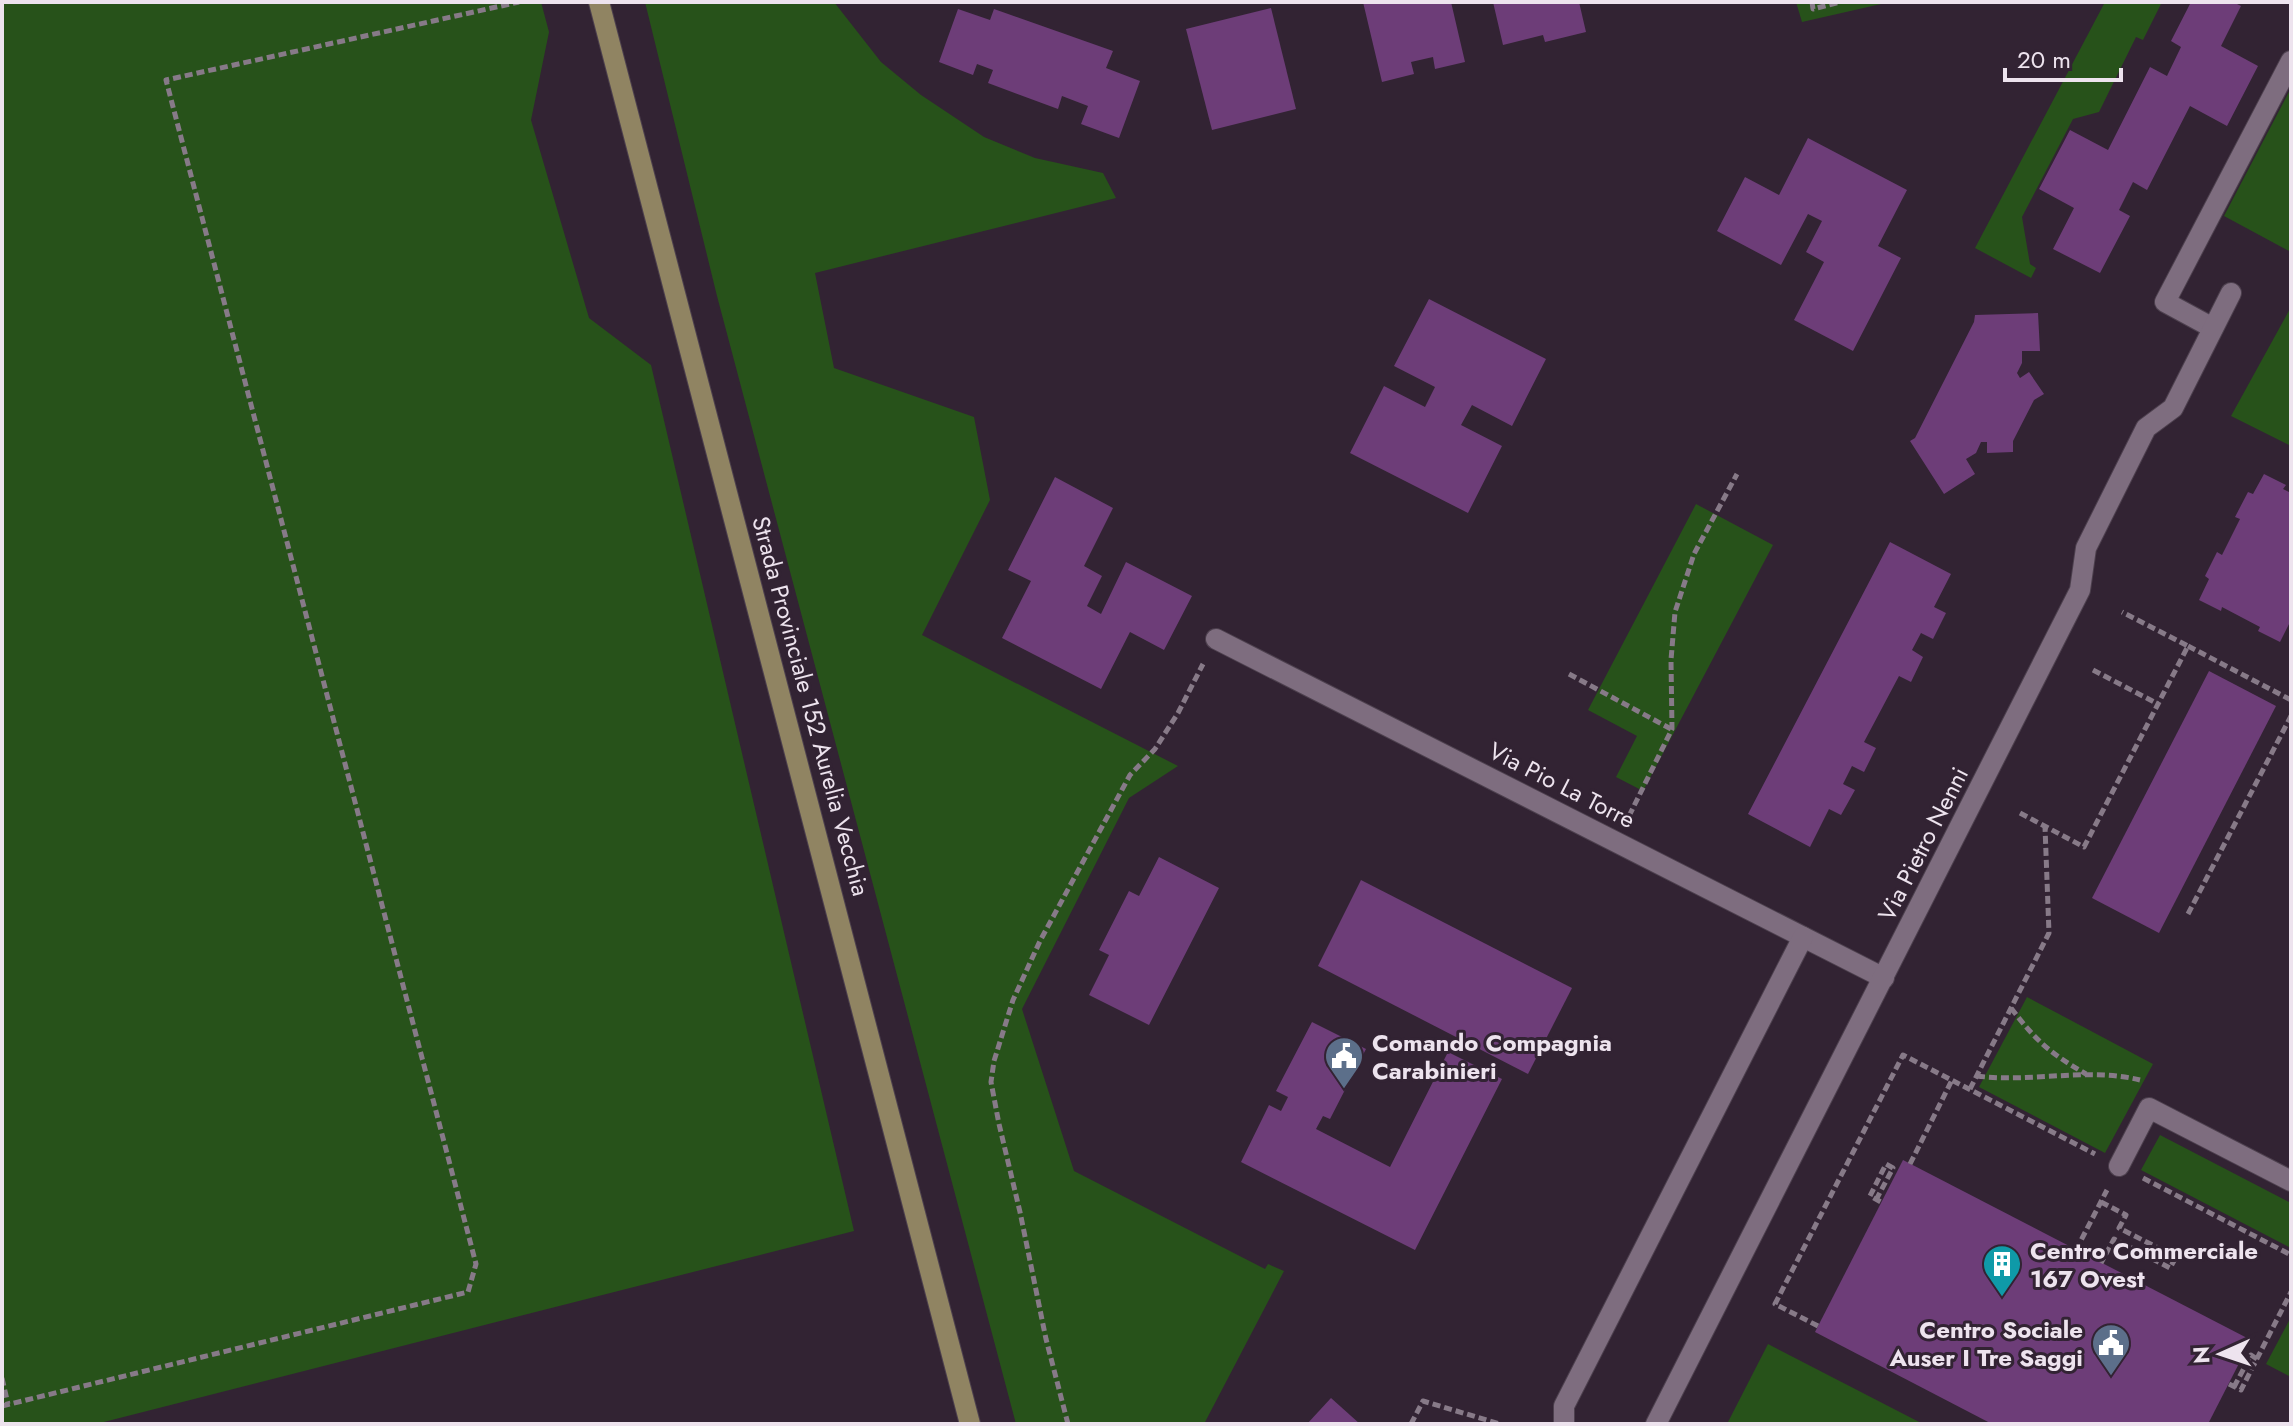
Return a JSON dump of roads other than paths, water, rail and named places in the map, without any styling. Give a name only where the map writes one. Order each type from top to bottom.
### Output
[{"type":"main road","name":"Strada Provinciale 152 Aurelia Vecchia","points":[[599,2],[970,1424]]},
{"type":"street","points":[[2213,328],[2165,302],[2291,61]]},
{"type":"street","name":"Via Pietro Nenni","points":[[1656,1424],[2080,590],[2086,548],[2139,441],[2146,428],[2173,408],[2231,293]]},
{"type":"street","name":"Via Pio La Torre","points":[[1216,639],[1884,978]]},
{"type":"street","points":[[1564,1424],[1564,1406],[1803,937]]},
{"type":"street","points":[[2119,1166],[2149,1108],[2291,1181]]},
{"type":"place","name":"Comando Compagnia Carabinieri","points":[[1344,1090]]},
{"type":"place","name":"Centro Commerciale 167 Ovest","points":[[2002,1298]]},
{"type":"place","name":"Centro Sociale Auser I Tre Saggi","points":[[2111,1377]]}]
